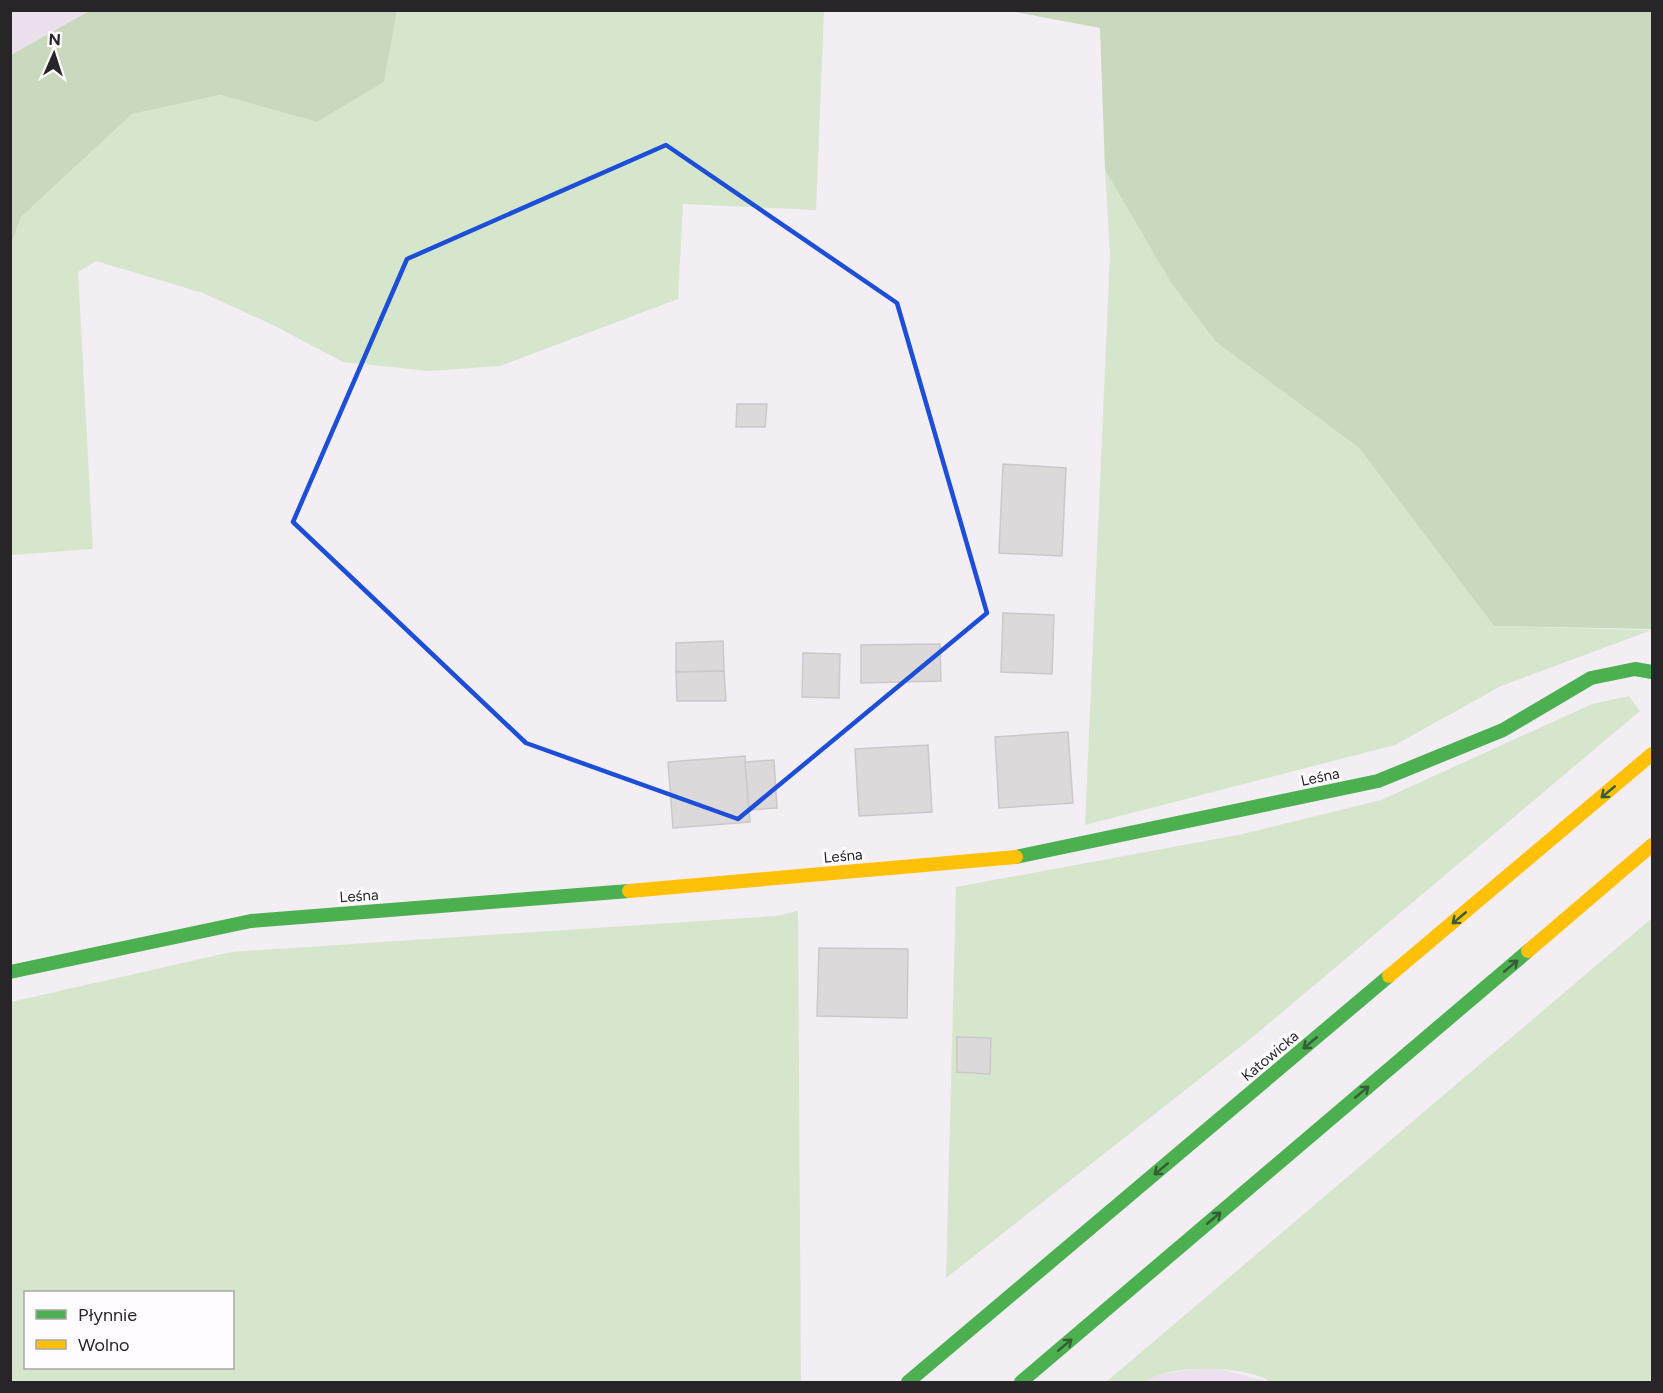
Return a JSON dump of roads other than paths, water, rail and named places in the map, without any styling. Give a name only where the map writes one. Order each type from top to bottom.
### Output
[{"type":"main road","name":"Leśna","points":[[10,972],[251,921],[474,905],[1019,857],[1378,782],[1503,730],[1591,678],[1635,669],[1653,672]]},
{"type":"main road","name":"Katowicka","points":[[908,1383],[1653,754]]},
{"type":"main road","points":[[1021,1383],[1653,845]]}]
